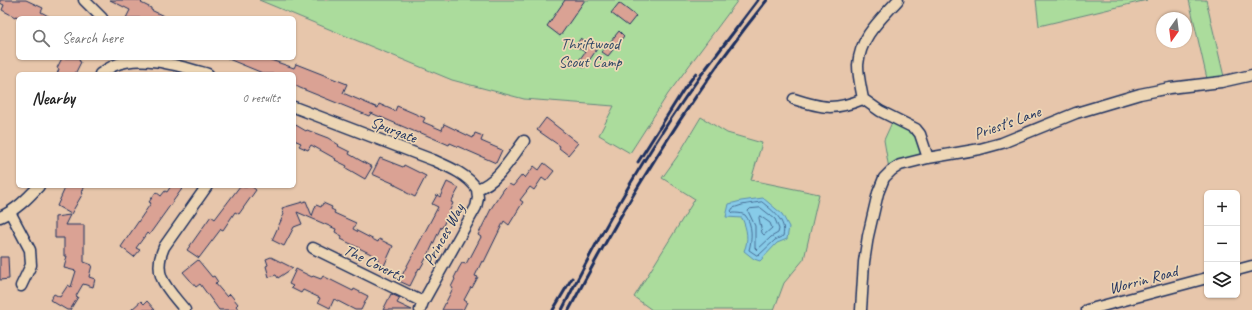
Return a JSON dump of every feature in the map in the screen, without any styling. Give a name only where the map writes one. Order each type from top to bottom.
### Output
[{"type":"street","points":[[84,0],[100,16]]},
{"type":"street","points":[[898,0],[864,39],[858,66],[863,100],[880,111],[916,129],[920,134],[928,158]]},
{"type":"street","points":[[103,72],[126,60],[165,64],[199,72]]},
{"type":"street","name":"Priest's Lane","points":[[861,310],[864,262],[868,236],[878,193],[884,178],[900,165],[928,158],[980,149],[1002,143],[1049,122],[1140,94],[1170,88],[1221,82],[1252,75]]},
{"type":"street","points":[[794,99],[816,106],[836,108],[863,100]]},
{"type":"street","name":"Spurgate","points":[[296,108],[449,167],[466,176],[477,189]]},
{"type":"street","name":"Princes Way","points":[[421,306],[476,207],[478,198],[477,189],[486,186],[493,181],[524,141]]},
{"type":"street","points":[[0,217],[24,203],[37,188]]},
{"type":"street","points":[[185,310],[161,280],[159,257],[164,247],[206,188]]},
{"type":"street","points":[[10,212],[30,250],[31,265],[21,286]]},
{"type":"street","name":"The Coverts","points":[[313,248],[421,306]]},
{"type":"street","points":[[1240,269],[1252,266]]},
{"type":"street","name":"Worrin Road","points":[[1087,310],[1204,279]]},
{"type":"green space","name":"Thriftwood Scout Camp","points":[[259,0],[738,0],[668,94],[630,153],[599,135],[614,106],[524,99],[452,80]]},
{"type":"green space","points":[[1036,0],[1147,0],[1039,26]]},
{"type":"green space","points":[[1189,0],[1206,0],[1225,81],[1208,83]]},
{"type":"green space","points":[[701,117],[727,133],[762,143],[751,180],[819,194],[804,259],[784,283],[774,310],[652,310],[634,297],[695,199],[662,178],[677,157]]},
{"type":"green space","points":[[894,118],[916,129],[928,158],[889,169],[884,140]]},
{"type":"water","points":[[763,198],[782,214],[789,227],[787,239],[777,243],[760,261],[754,259],[744,251],[747,234],[742,218],[726,217],[729,204]]},
{"type":"building","points":[[0,0],[26,0],[43,8],[41,12],[48,16],[15,17],[2,10],[4,5],[0,3]]},
{"type":"building","points":[[110,0],[138,0],[151,8],[151,10],[164,16],[127,16],[130,10]]},
{"type":"building","points":[[565,0],[585,0],[560,36],[547,26]]},
{"type":"building","points":[[619,3],[636,16],[628,26],[611,13]]},
{"type":"building","points":[[619,31],[624,36],[608,56],[602,52]]},
{"type":"building","points":[[581,38],[597,49],[584,68],[577,63],[585,52],[575,46]]},
{"type":"building","points":[[61,60],[79,60],[81,62],[76,72],[58,72],[59,69],[57,68]]},
{"type":"building","points":[[231,60],[271,60],[294,68],[296,64],[347,84],[343,93],[378,108],[379,104],[395,111],[397,106],[425,118],[423,122],[442,130],[444,124],[473,138],[475,133],[483,136],[481,141],[502,150],[496,163],[450,143],[449,145],[371,113],[369,116],[300,88],[296,86],[296,72],[260,72]]},
{"type":"building","points":[[546,118],[578,143],[568,155],[559,148],[560,146],[537,130]]},
{"type":"building","points":[[296,125],[306,131],[307,130],[328,138],[339,145],[338,146],[350,152],[349,154],[372,167],[365,179],[346,168],[347,166],[335,160],[336,159],[311,145],[308,150],[299,146],[301,143],[296,141]]},
{"type":"building","points":[[380,158],[403,167],[404,165],[426,176],[415,197],[405,192],[405,190],[395,184],[372,174]]},
{"type":"building","points":[[544,163],[554,171],[546,181],[542,178],[534,190],[530,187],[520,200],[523,202],[509,225],[504,221],[484,262],[482,261],[475,276],[478,277],[464,300],[467,302],[463,310],[442,310],[453,288],[451,287],[459,268],[462,263],[466,264],[470,258],[481,237],[478,235],[492,207],[504,189],[509,184],[513,186],[522,175],[525,178],[534,166],[539,170]]},
{"type":"building","points":[[447,182],[459,188],[451,202],[453,203],[442,228],[441,227],[429,253],[410,286],[399,281],[438,207],[432,204],[437,195],[440,197]]},
{"type":"building","points":[[65,188],[84,188],[83,193],[71,214],[57,206]]},
{"type":"building","points":[[170,188],[183,188],[149,235],[147,233],[136,248],[140,250],[134,257],[121,247],[151,203],[149,202],[156,192],[161,196],[165,191],[167,192]]},
{"type":"building","points":[[238,188],[254,188],[256,190],[239,214],[235,212],[223,230],[221,229],[199,258],[187,250],[211,216],[215,219]]},
{"type":"building","points":[[306,201],[312,216],[316,205],[321,207],[323,203],[332,207],[331,209],[335,211],[334,213],[356,223],[353,229],[378,242],[379,239],[393,246],[384,266],[377,262],[379,258],[341,239],[342,236],[335,232],[336,229],[297,212],[302,224],[294,227],[284,246],[272,240],[284,214],[282,208]]},
{"type":"building","points":[[70,215],[65,225],[84,225],[84,262],[92,265],[89,277],[95,279],[93,287],[83,284],[76,296],[78,297],[70,310],[67,310],[50,300],[54,294],[60,297],[68,285],[71,287],[76,271],[64,268],[67,256],[64,256],[64,238],[55,238],[55,217]]},
{"type":"building","points":[[0,257],[8,257],[9,279],[0,280]]},
{"type":"building","points":[[271,257],[293,268],[278,278],[276,275],[269,277],[266,259]]},
{"type":"building","points":[[198,260],[212,277],[214,276],[218,282],[215,283],[227,297],[230,294],[238,304],[236,306],[239,310],[219,310],[200,284],[196,287],[183,272]]},
{"type":"building","points":[[296,269],[312,277],[321,279],[323,276],[353,291],[354,289],[368,296],[361,310],[355,310],[334,299],[330,308],[318,302],[320,298],[303,290],[301,293],[291,288],[293,286],[289,284]]},
{"type":"building","points":[[391,294],[400,298],[397,303],[412,310],[383,310]]},
{"type":"building","points":[[141,301],[144,304],[147,301],[155,310],[131,310]]},
{"type":"railway","points":[[562,310],[593,250],[644,161],[681,103],[758,0]]},
{"type":"railway","points":[[569,310],[613,229],[660,150],[739,36],[767,0]]},
{"type":"railway","points":[[638,162],[684,89],[696,73]]},
{"type":"railway","points":[[553,310],[572,278]]}]
